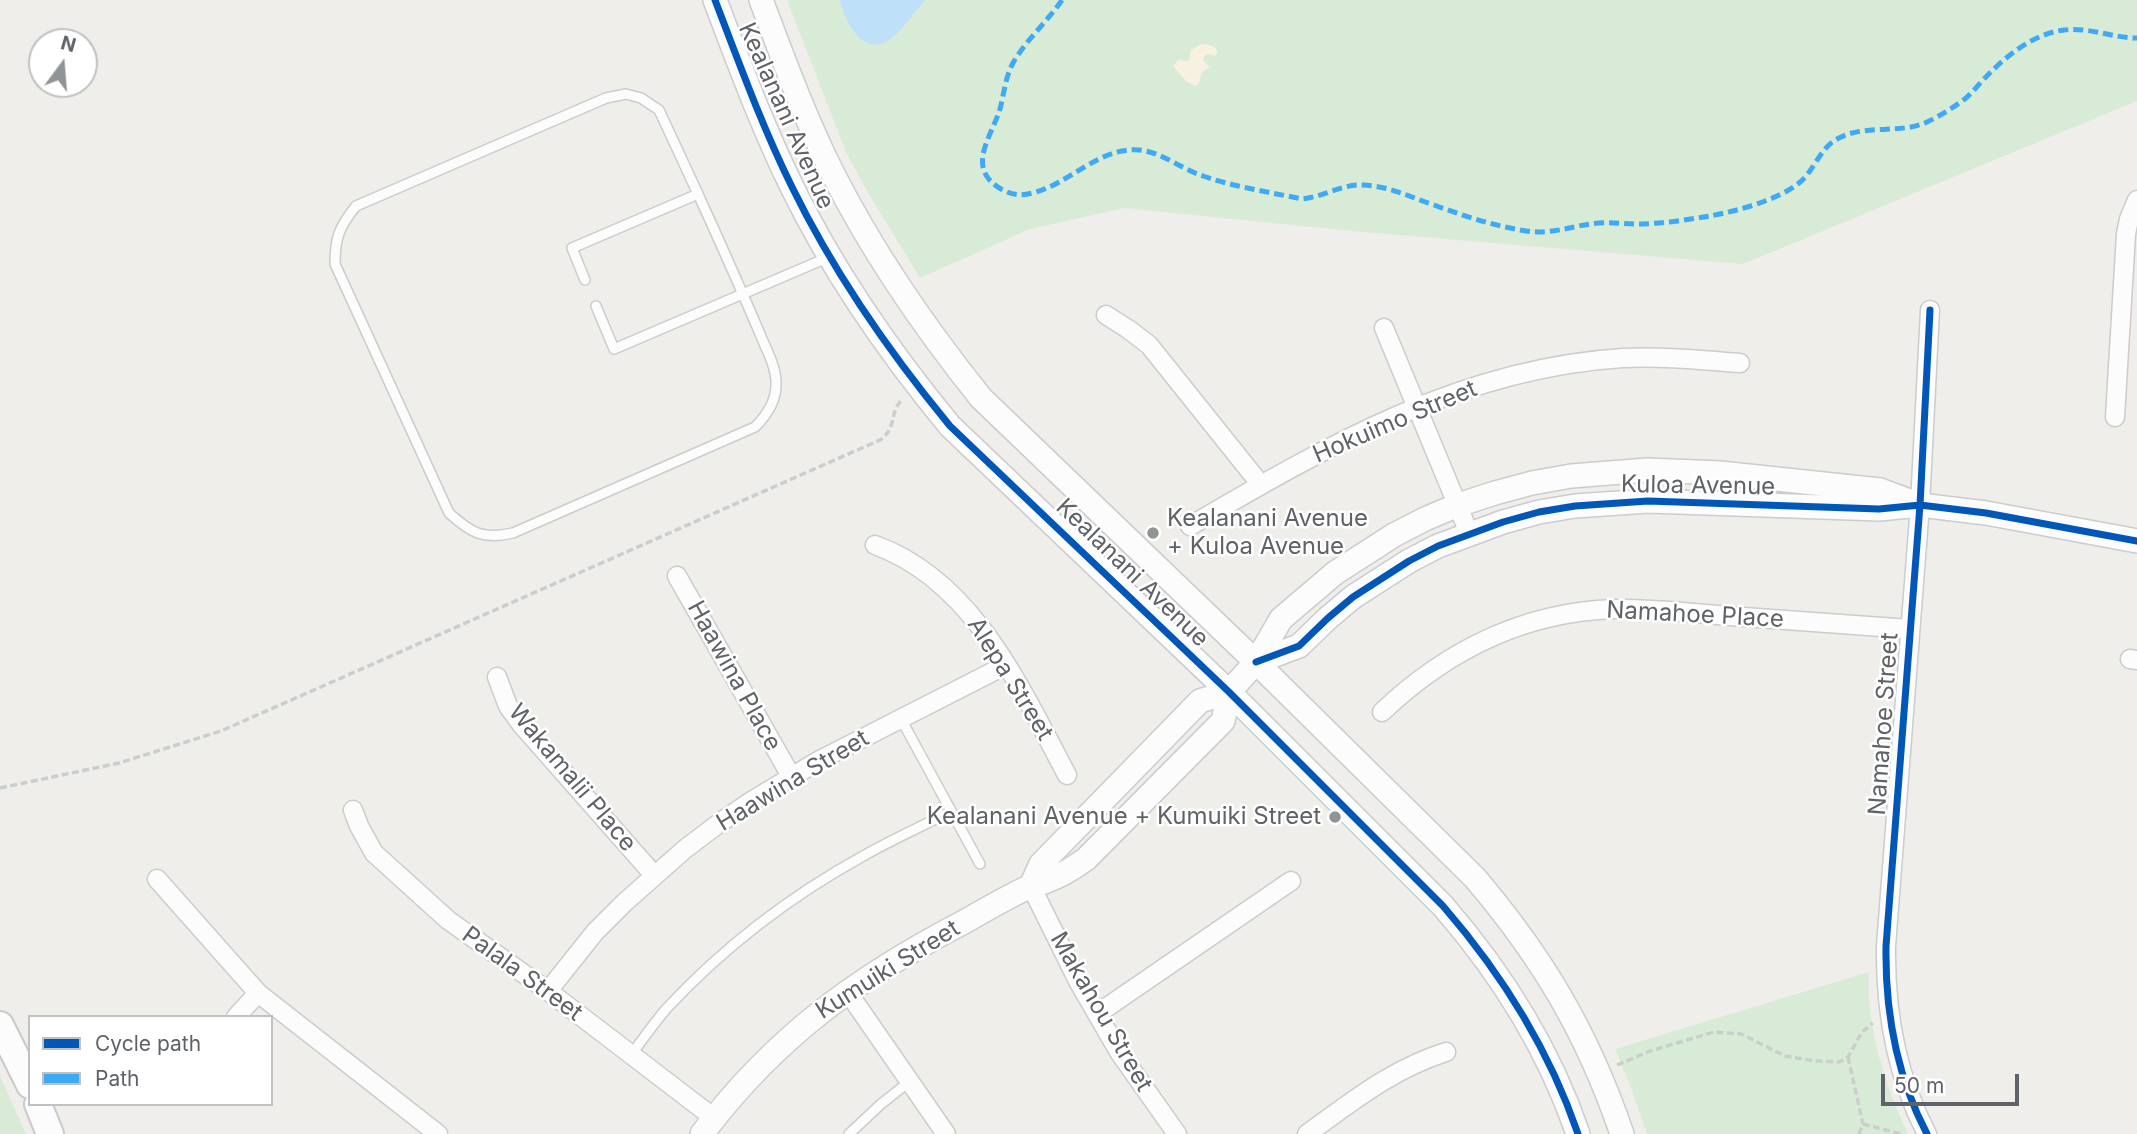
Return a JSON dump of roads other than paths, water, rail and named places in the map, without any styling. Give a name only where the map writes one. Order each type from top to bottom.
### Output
[{"type":"main road","points":[[0,1026],[28,1081]]},
{"type":"main road","points":[[39,1106],[50,1134]]},
{"type":"street","name":"Kealanani Avenue","points":[[715,0],[772,143],[810,221],[865,314],[918,387],[950,426],[1229,692],[1415,877],[1470,937],[1501,980],[1536,1038],[1565,1099],[1578,1134]]},
{"type":"street","name":"Kealanani Avenue","points":[[761,0],[792,83],[831,170],[876,253],[926,328],[981,398],[1445,847],[1503,911],[1552,981],[1574,1018],[1600,1073],[1622,1134]]},
{"type":"street","points":[[2115,417],[2130,299],[2126,234],[2137,200]]},
{"type":"street","name":"Namahoe Street","points":[[1927,1134],[1901,1073],[1888,1010],[1885,978],[1920,505],[1930,310]]},
{"type":"street","points":[[1106,315],[1149,345],[1261,485]]},
{"type":"street","points":[[1384,328],[1469,533]]},
{"type":"street","name":"Hokuimo Street","points":[[1190,526],[1360,432],[1468,387],[1582,362],[1665,358],[1740,363]]},
{"type":"street","name":"Kuloa Avenue","points":[[1229,692],[1256,662],[1281,619],[1335,573],[1394,535],[1458,505],[1532,483],[1571,476],[1648,470],[1732,474],[1880,490],[1920,505]]},
{"type":"street","name":"Kuloa Avenue","points":[[1256,662],[1298,646],[1328,618],[1380,578],[1469,533],[1539,512],[1611,502],[1879,509],[1920,505],[1986,513],[2137,541]]},
{"type":"street","name":"Alepa Street","points":[[875,545],[900,555],[919,567],[965,608],[1006,665],[1067,775]]},
{"type":"street","name":"Haawina Place","points":[[677,576],[791,776]]},
{"type":"street","name":"Namahoe Place","points":[[1382,712],[1427,673],[1478,642],[1533,621],[1587,610],[1642,609],[1910,629]]},
{"type":"street","name":"Haawina Street","points":[[548,991],[595,932],[654,876],[718,824],[791,776],[1006,665]]},
{"type":"street","name":"Wakamalii Place","points":[[497,677],[508,706],[521,724],[654,876]]},
{"type":"street","name":"Kumuiki Street","points":[[708,1126],[775,1050],[847,991],[935,937],[1031,886],[1067,872],[1086,859],[1223,721],[1229,692]]},
{"type":"street","name":"Palala Street","points":[[353,810],[367,843],[382,862],[448,920],[548,991],[631,1055],[708,1126]]},
{"type":"street","points":[[157,879],[258,993],[438,1134]]},
{"type":"street","points":[[1097,1014],[1291,881]]},
{"type":"street","name":"Makahou Street","points":[[1031,886],[1078,981],[1119,1052],[1177,1134]]},
{"type":"street","points":[[847,991],[946,1134]]},
{"type":"street","points":[[238,1015],[258,993]]},
{"type":"street","points":[[1307,1134],[1388,1076],[1411,1064],[1446,1052]]},
{"type":"lane","points":[[626,94],[641,98],[659,110],[698,194],[774,367],[777,384],[773,401],[764,418],[755,427],[513,533],[496,537],[465,527],[449,513],[335,264],[335,242],[343,222],[356,206],[606,98],[626,94]]},
{"type":"lane","points":[[585,280],[572,248],[698,194]]},
{"type":"lane","points":[[596,306],[614,349],[831,256]]},
{"type":"lane","points":[[901,719],[981,863]]},
{"type":"lane","points":[[631,1055],[666,1010],[689,986],[769,917],[800,894],[856,860],[951,811]]},
{"type":"lane","points":[[849,1134],[909,1082]]},
{"type":"water","points":[[840,0],[925,0],[898,33],[887,41],[869,44],[855,33],[845,17]]},
{"type":"place","name":"Kealanani Avenue + Kuloa Avenue","points":[[1153,533]]},
{"type":"place","name":"Kealanani Avenue + Kumuiki Street","points":[[1335,817]]}]
